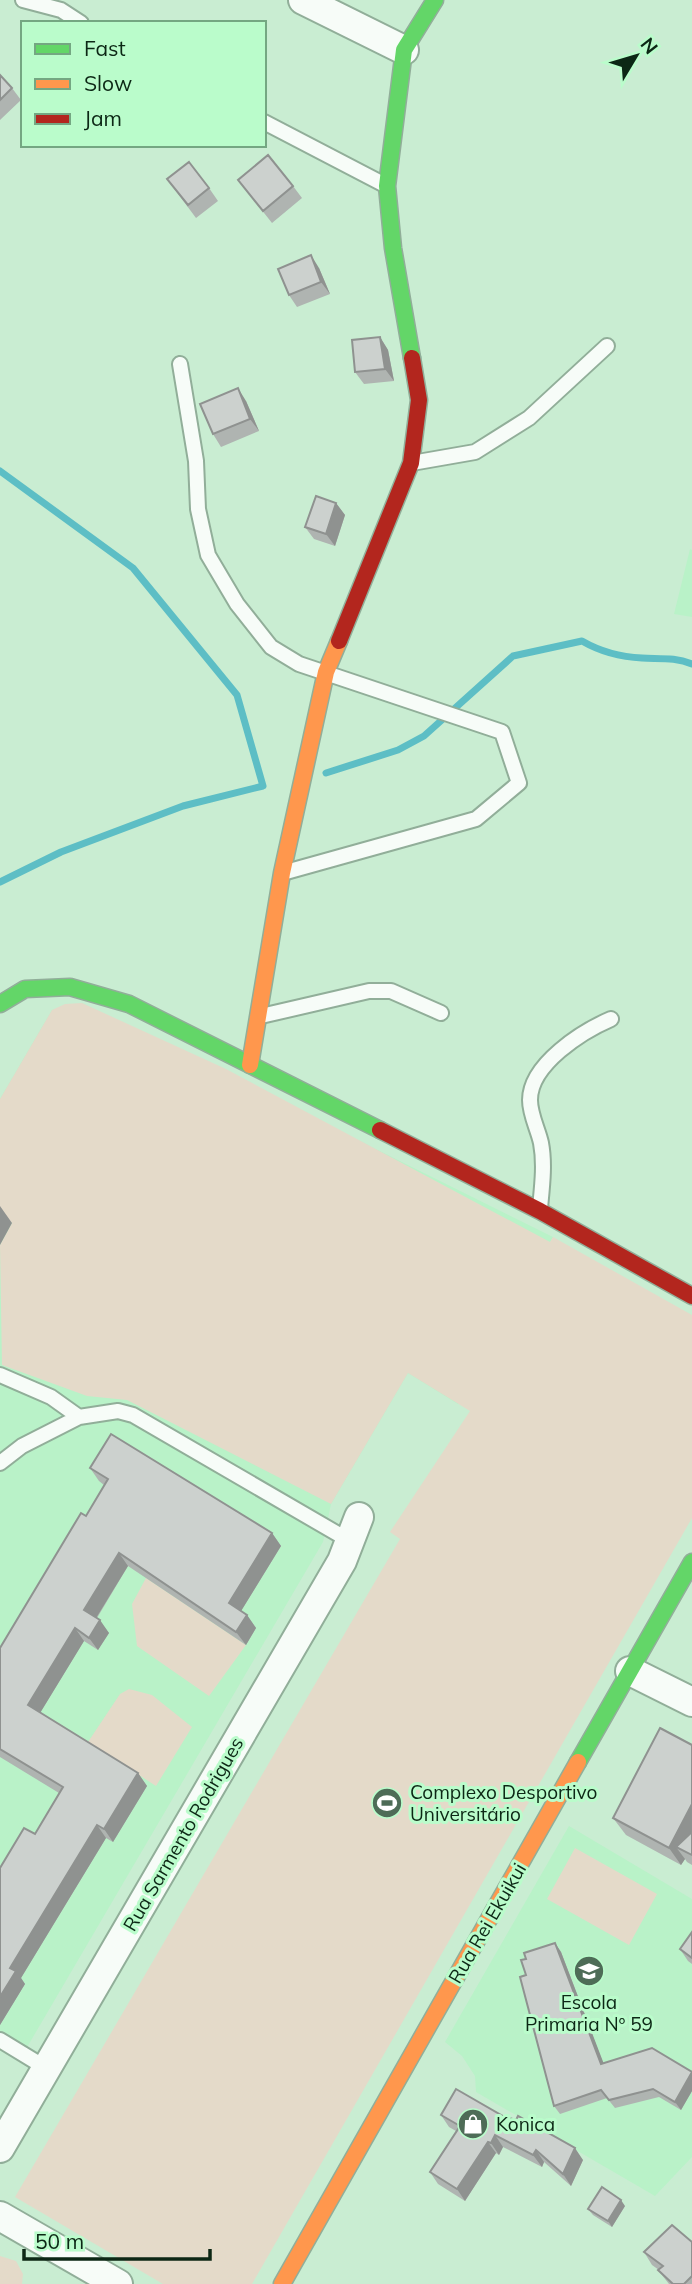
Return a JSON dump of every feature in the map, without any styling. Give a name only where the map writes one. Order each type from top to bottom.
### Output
[{"type":"street","points":[[303,0],[404,50]]},
{"type":"street","points":[[250,1065],[282,873],[326,672],[411,463],[419,400],[393,248],[387,186],[404,50],[435,0]]},
{"type":"street","points":[[0,1004],[25,989],[70,987],[129,1004],[540,1211],[692,1296]]},
{"type":"street","name":"Rua Sarmento Rodrigues","points":[[0,2148],[342,1561],[354,1529]]},
{"type":"street","name":"Rua Rei Ekuikui","points":[[282,2284],[692,1562]]},
{"type":"street","points":[[630,1671],[692,1702]]},
{"type":"street","points":[[0,2216],[118,2284]]},
{"type":"lane","points":[[23,0],[61,10],[78,21]]},
{"type":"lane","points":[[266,123],[387,186]]},
{"type":"lane","points":[[411,463],[475,452],[529,418],[607,346]]},
{"type":"lane","points":[[180,364],[196,461],[198,509],[208,555],[237,604],[271,647],[299,664],[446,716],[502,732],[519,783],[476,819],[282,873]]},
{"type":"lane","points":[[258,1017],[380,991],[391,991],[441,1013]]},
{"type":"lane","points":[[540,1211],[543,1174],[541,1143],[530,1103],[531,1091],[556,1055],[571,1041],[611,1019]]},
{"type":"lane","points":[[0,1375],[51,1396],[79,1417]]},
{"type":"lane","points":[[0,1462],[22,1446],[79,1417],[118,1411],[133,1415],[354,1529]]},
{"type":"lane","points":[[0,2040],[46,2068]]},
{"type":"shaded area","points":[[690,549],[692,550],[692,617],[674,614]]},
{"type":"shaded area","points":[[82,1003],[553,1237],[458,1404],[408,1373],[331,1504],[323,1542],[26,2049],[0,2033],[0,1099],[52,1010]]},
{"type":"shaded area","name":"Complexo Desportivo Universitário","points":[[82,1003],[226,1069],[550,1242],[553,1237],[692,1315],[692,1518],[252,2284],[163,2284],[15,2197],[400,1539],[390,1532],[470,1411],[408,1373],[331,1504],[127,1400],[87,1396],[2,1365],[0,1245],[12,1223],[0,1216],[0,1099],[52,1010],[65,1004]]},
{"type":"shaded area","points":[[146,1578],[246,1645],[209,1696],[137,1646],[132,1604]]},
{"type":"shaded area","points":[[129,1689],[152,1695],[192,1727],[156,1786],[88,1742],[120,1694]]},
{"type":"shaded area","name":"Escola Primaria Nº 59","points":[[569,1826],[692,1899],[692,2157],[655,2196],[476,2092],[475,2076],[462,2056],[445,2042]]},
{"type":"shaded area","points":[[575,1848],[657,1894],[629,1945],[547,1899]]},
{"type":"shaded area","points":[[0,2256],[16,2261],[23,2274],[22,2284],[0,2284]]},
{"type":"building","points":[[0,75],[12,88],[0,100]]},
{"type":"building","points":[[268,155],[293,186],[263,211],[238,180]]},
{"type":"building","points":[[189,162],[209,188],[188,205],[167,179]]},
{"type":"building","points":[[311,255],[321,282],[289,295],[278,269]]},
{"type":"building","points":[[380,337],[385,369],[355,372],[352,340]]},
{"type":"building","points":[[238,388],[250,419],[213,434],[200,404]]},
{"type":"building","points":[[316,496],[336,503],[326,534],[305,527]]},
{"type":"building","points":[[111,1434],[272,1533],[229,1603],[247,1615],[236,1632],[119,1553],[84,1610],[100,1620],[89,1638],[75,1628],[28,1705],[138,1773],[104,1829],[97,1825],[10,1968],[16,1971],[0,1997],[0,1868],[24,1828],[35,1834],[63,1787],[0,1749],[0,1648],[81,1513],[86,1516],[108,1479],[90,1468]]},
{"type":"building","points":[[660,1728],[692,1745],[692,1804],[669,1848],[613,1818]]},
{"type":"building","points":[[692,1832],[692,1855],[676,1847]]},
{"type":"building","points":[[692,1932],[692,1958],[680,1949]]},
{"type":"building","name":"Escola Primaria Nº 59","points":[[555,1943],[601,2064],[652,2048],[692,2072],[675,2102],[653,2089],[609,2100],[601,2090],[554,2106],[520,1977],[526,1975],[521,1960],[526,1959],[524,1953]]},
{"type":"building","points":[[456,2089],[503,2116],[516,2120],[518,2116],[575,2148],[563,2174],[536,2150],[533,2155],[495,2135],[457,2189],[430,2172],[460,2126],[441,2115]]},
{"type":"building","points":[[602,2187],[621,2200],[608,2221],[588,2209]]},
{"type":"building","points":[[672,2225],[692,2242],[692,2276],[684,2284],[673,2284],[658,2270],[663,2266],[644,2252]]},
{"type":"waterway","points":[[0,471],[133,568],[237,695],[263,786],[183,806],[61,852],[0,882]]},
{"type":"waterway","points":[[326,773],[398,750],[424,736],[513,656],[582,641],[618,655],[673,659],[692,664]]},
{"type":"traffic: fast","points":[[412,358],[393,248],[387,186],[404,50],[435,0]]},
{"type":"traffic: fast","points":[[0,1004],[25,989],[70,987],[129,1004],[380,1130]]},
{"type":"traffic: fast","points":[[578,1762],[692,1562]]},
{"type":"traffic: slow","points":[[250,1065],[282,873],[326,672],[339,641]]},
{"type":"traffic: slow","points":[[282,2284],[578,1762]]},
{"type":"traffic: jam","points":[[339,641],[411,463],[419,400],[412,358]]},
{"type":"traffic: jam","points":[[380,1130],[540,1211],[692,1296]]},
{"type":"place","name":"Complexo Desportivo Universitário","points":[[387,1803]]},
{"type":"place","name":"Escola Primaria Nº 59","points":[[589,1971]]},
{"type":"place","name":"Konica","points":[[473,2124]]}]
